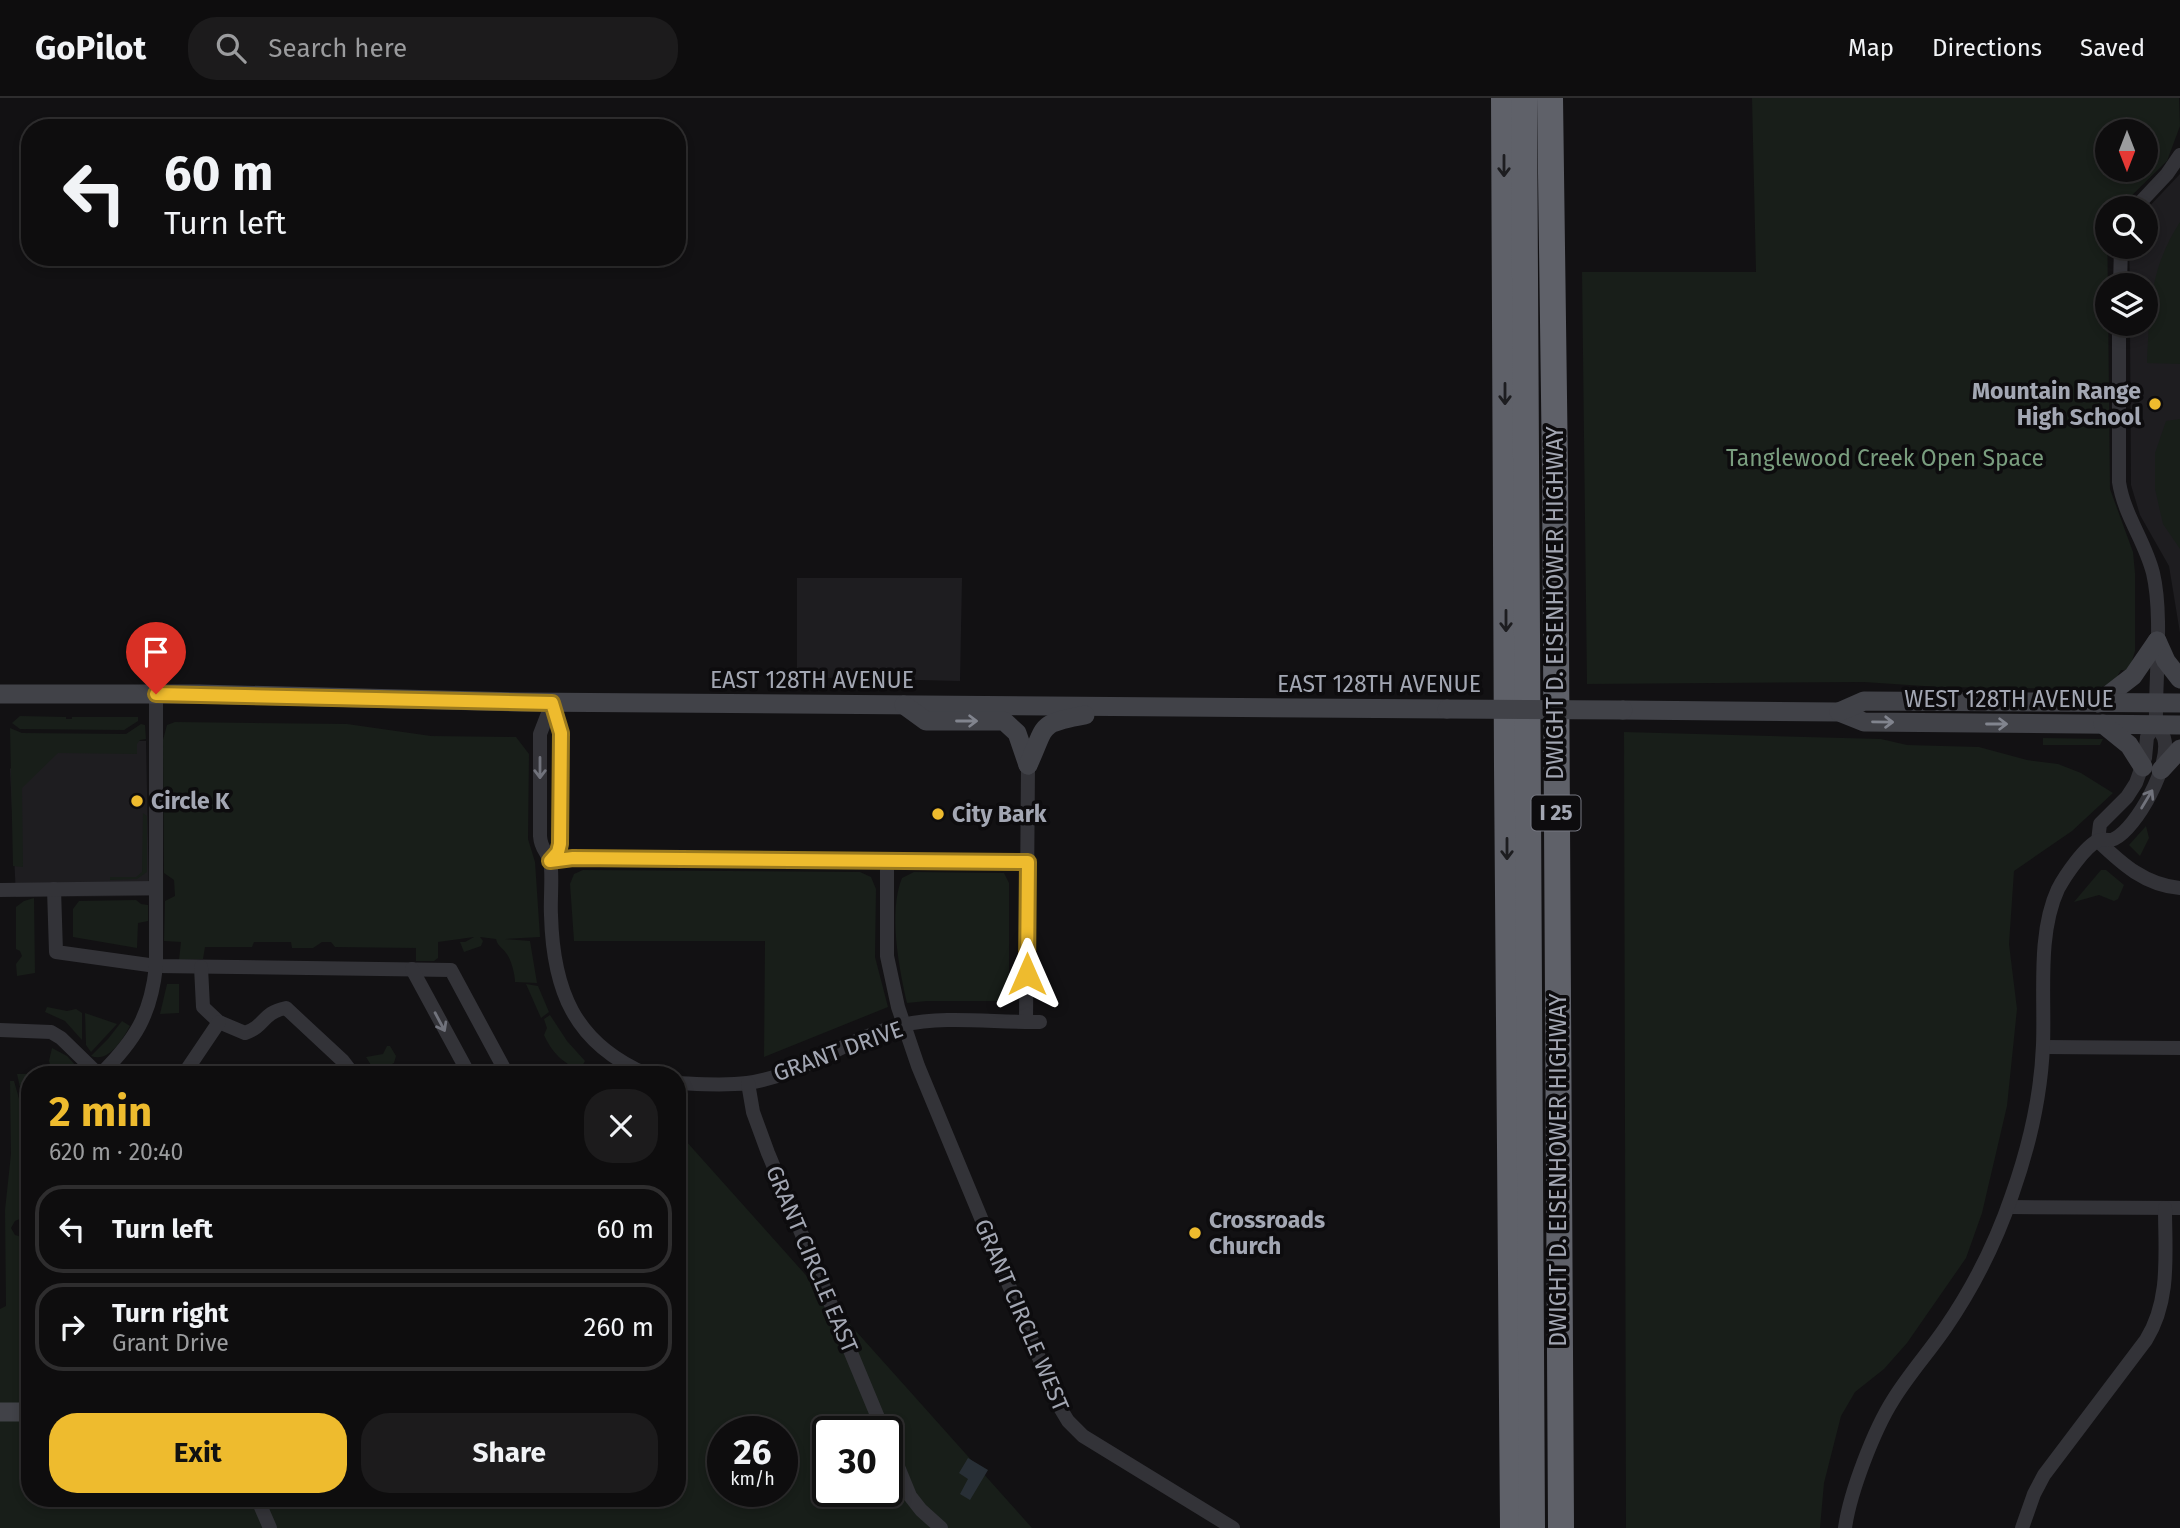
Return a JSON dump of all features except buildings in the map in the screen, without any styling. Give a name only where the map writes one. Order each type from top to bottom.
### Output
[{"type":"highway","name":"DWIGHT D. EISENHOWER HIGHWAY","points":[[1504,98],[1513,1528]]},
{"type":"highway","points":[[1524,98],[1532,1528]]},
{"type":"highway","points":[[1538,98],[1546,1528]]},
{"type":"highway","name":"DWIGHT D. EISENHOWER HIGHWAY","points":[[1550,98],[1555,471],[1561,1528]]},
{"type":"main road","points":[[2157,641],[2166,661],[2180,679]]},
{"type":"main road","points":[[2098,703],[2133,676],[2157,641]]},
{"type":"main road","name":"EAST 128TH AVENUE","points":[[0,694],[156,694],[552,703],[1623,710]]},
{"type":"main road","name":"WEST 128TH AVENUE","points":[[1839,712],[1864,701],[2180,703]]},
{"type":"main road","points":[[904,705],[926,721],[1004,722],[1017,733],[1028,765]]},
{"type":"main road","points":[[1028,765],[1038,738],[1048,724],[1127,706]]},
{"type":"main road","name":"WEST 128TH AVENUE","points":[[1623,710],[1839,712],[1864,722],[2180,725]]},
{"type":"main road","points":[[2103,724],[2152,768],[2180,748]]},
{"type":"main road","points":[[0,1412],[21,1412]]},
{"type":"street","points":[[2146,196],[2180,155]]},
{"type":"street","points":[[2098,841],[2115,838],[2134,818],[2151,793],[2152,768],[2147,737],[2156,724],[2157,641],[2153,574],[2123,501],[2119,482],[2119,336]]},
{"type":"street","points":[[108,1066],[137,1032],[153,993],[156,967],[156,694]]},
{"type":"street","points":[[552,703],[540,734],[540,836],[541,848],[550,861],[554,965],[566,1003],[583,1030],[608,1053],[632,1066]]},
{"type":"street","points":[[550,861],[558,852],[560,844],[561,733],[552,703]]},
{"type":"street","points":[[550,861],[573,858],[1028,862],[1028,765]]},
{"type":"street","points":[[1844,1528],[1871,1443],[1884,1414],[1962,1302],[1987,1257],[2008,1207],[2034,1119],[2043,1048],[2046,936],[2048,916],[2055,895],[2065,876],[2098,841],[2100,824],[2152,768]]},
{"type":"street","points":[[2098,841],[2121,863],[2142,877],[2165,886],[2180,888]]},
{"type":"street","name":"GRANT CIRCLE WEST","points":[[887,862],[887,956],[904,1025],[918,1066],[1059,1406],[1068,1421],[1083,1436],[1233,1528]]},
{"type":"street","name":"GRANT DRIVE","points":[[686,1083],[748,1083],[783,1073],[870,1036],[904,1025],[930,1021],[1033,1022],[1028,862]]},
{"type":"street","points":[[0,890],[156,888]]},
{"type":"street","points":[[54,889],[56,952],[156,967],[451,970],[503,1066]]},
{"type":"street","points":[[201,967],[203,1007],[219,1022],[245,1033],[255,1030],[271,1011],[286,1008],[347,1066]]},
{"type":"street","points":[[412,968],[465,1066]]},
{"type":"street","points":[[189,1066],[219,1022]]},
{"type":"street","points":[[0,1030],[51,1032],[91,1066]]},
{"type":"street","points":[[2043,1048],[2180,1048]]},
{"type":"street","name":"GRANT CIRCLE EAST","points":[[748,1083],[753,1112],[768,1153],[877,1416]]},
{"type":"street","points":[[2008,1207],[2173,1208],[2164,1291],[2155,1323],[2146,1340],[2045,1475],[2034,1494],[2021,1528]]},
{"type":"street","points":[[903,1479],[910,1496],[941,1528]]},
{"type":"street","points":[[261,1507],[270,1528]]},
{"type":"shaded area","name":"Mountain Range High School","points":[[2180,174],[2180,633],[2169,566],[2140,515],[2131,485],[2130,336],[2158,336],[2158,273],[2130,273],[2129,259],[2158,259],[2158,197]]},
{"type":"shaded area","points":[[797,578],[962,578],[960,681],[797,677]]},
{"type":"shaded area","points":[[38,741],[146,741],[149,896],[16,897],[10,769]]},
{"type":"shaded area","points":[[968,1458],[988,1470],[970,1500],[960,1494],[968,1479],[959,1473]]},
{"type":"green space","name":"Tanglewood Creek Open Space","points":[[1752,98],[2179,98],[2180,126],[2167,161],[2158,170],[2158,119],[2095,119],[2095,182],[2146,182],[2131,196],[2095,196],[2095,259],[2108,259],[2108,273],[2095,273],[2095,336],[2108,336],[2110,489],[2133,552],[2135,573],[2135,651],[2129,671],[2121,670],[2118,681],[2096,689],[1939,687],[1864,682],[1587,684],[1582,272],[1756,272]]},
{"type":"green space","points":[[2180,222],[2180,364],[2147,363],[2149,336],[2158,336],[2157,273]]},
{"type":"green space","points":[[2180,419],[2180,549],[2163,524],[2155,489],[2155,453],[2166,421]]},
{"type":"green space","points":[[20,716],[66,719],[138,717],[138,721],[124,730],[20,729],[12,723]]},
{"type":"green space","points":[[175,722],[347,724],[431,736],[516,737],[529,754],[528,839],[535,862],[540,937],[505,939],[530,941],[537,983],[515,982],[510,959],[496,939],[480,937],[483,941],[481,946],[464,952],[460,942],[474,937],[438,942],[438,958],[434,961],[416,961],[416,948],[335,947],[331,942],[322,942],[313,948],[292,948],[291,942],[254,942],[252,947],[205,947],[203,959],[179,960],[181,942],[164,941],[165,901],[175,896],[174,880],[164,873],[163,740],[167,725]]},
{"type":"green space","points":[[141,724],[145,725],[146,739],[137,744],[137,754],[58,753],[22,788],[23,867],[13,866],[10,728],[22,733],[126,734]]},
{"type":"green space","points":[[1624,732],[1881,739],[1907,745],[1979,747],[2027,760],[2058,764],[2081,773],[2113,793],[2072,831],[2014,871],[2009,944],[2017,1009],[2007,1106],[1982,1213],[1966,1258],[1907,1343],[1884,1369],[1855,1392],[1841,1416],[1824,1483],[1820,1528],[1626,1528]]},
{"type":"green space","points":[[2043,738],[2103,739],[2100,745],[2043,745]]},
{"type":"green space","points":[[143,813],[147,816],[147,872],[137,879],[110,880],[110,877],[136,877],[142,872]]},
{"type":"green space","points":[[2146,826],[2149,838],[2140,856],[2129,845]]},
{"type":"green space","points":[[583,870],[860,872],[871,877],[876,889],[875,957],[888,1007],[764,1057],[765,941],[574,941],[570,884],[574,874]]},
{"type":"green space","points":[[2101,870],[2106,870],[2124,885],[2118,899],[2114,901],[2099,895],[2074,902]]},
{"type":"green space","points":[[914,872],[1004,873],[1009,883],[1009,996],[1003,1001],[907,1003],[895,923],[902,878]]},
{"type":"green space","points":[[34,898],[35,973],[17,976],[16,964],[22,956],[16,949],[16,907]]},
{"type":"green space","points":[[136,900],[148,905],[148,921],[138,923],[137,948],[73,937],[73,909],[79,901]]},
{"type":"green space","points":[[167,984],[179,984],[179,1013],[160,1014]]},
{"type":"green space","points":[[526,984],[538,986],[549,1012],[541,1018]]},
{"type":"green space","points":[[47,1007],[67,1011],[76,1009],[82,1013],[82,1040],[65,1021],[45,1012]]},
{"type":"green space","points":[[85,1013],[117,1024],[91,1052],[86,1045]]},
{"type":"green space","points":[[550,1015],[567,1041],[585,1061],[582,1066],[568,1064],[551,1048],[544,1035],[547,1028],[544,1019]]},
{"type":"green space","points":[[122,1021],[130,1026],[114,1049],[104,1056],[91,1056],[108,1039]]},
{"type":"green space","points":[[387,1046],[390,1046],[396,1056],[394,1063],[388,1066],[372,1066],[366,1057],[383,1054]]},
{"type":"green space","points":[[52,1048],[67,1056],[76,1066],[50,1066]]},
{"type":"green space","points":[[17,1074],[21,1074],[21,1092]]},
{"type":"green space","points":[[10,1081],[14,1081],[20,1102],[21,1160],[21,1218],[15,1221],[11,1228],[15,1235],[21,1237],[21,1507],[686,1507],[686,1141],[1032,1528],[0,1528],[0,1309],[6,1306],[5,1210],[11,1154]]},
{"type":"place","name":"Mountain Range High School","points":[[2155,404]]},
{"type":"place","name":"Circle K","points":[[137,801]]},
{"type":"place","name":"City Bark","points":[[938,814]]},
{"type":"place","name":"Crossroads Church","points":[[1195,1233]]},
{"type":"route","points":[[156,694],[552,703],[561,733],[560,844],[558,852],[550,861],[573,858],[1028,862],[1027,974]]}]
